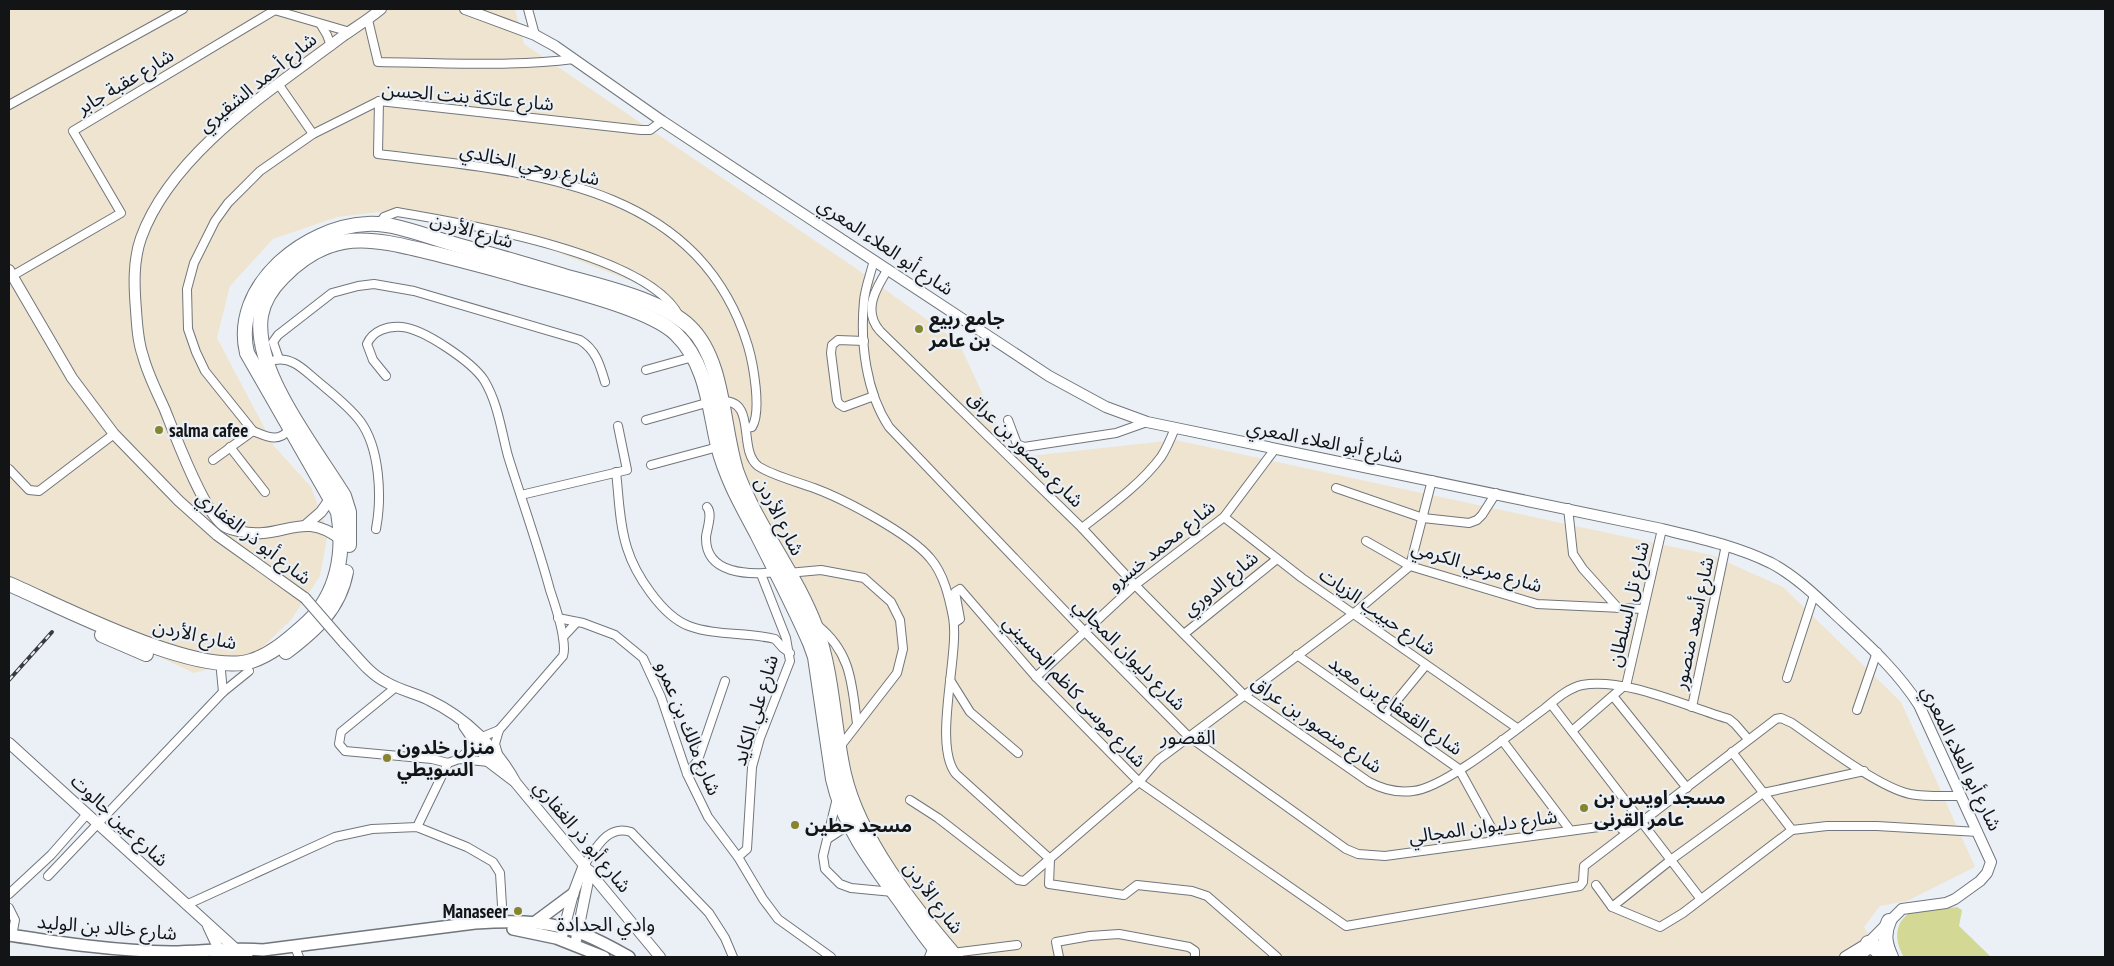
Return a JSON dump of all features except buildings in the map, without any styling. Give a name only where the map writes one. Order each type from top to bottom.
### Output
[{"type":"highway","name":"شارع الأردن","points":[[68,615],[157,649],[217,662],[240,664],[250,662],[282,644],[314,616],[325,601],[335,580],[341,540],[338,512],[247,353],[244,335],[255,295],[276,265],[297,248],[342,228],[364,224],[379,224],[496,262],[612,303],[664,324],[679,337],[693,357],[716,401],[738,474],[782,573],[814,657],[837,796],[849,825],[893,892],[942,954]]},
{"type":"highway","name":"شارع الأردن","points":[[9,589],[50,606],[146,654],[221,671],[249,671],[278,658],[307,637],[321,623],[335,604],[344,584],[349,542],[349,512],[344,496],[295,418],[273,360],[259,332],[260,318],[267,295],[299,264],[336,244],[361,240],[401,244],[496,262],[615,291],[645,302],[682,321],[702,342],[710,361],[716,401],[718,447],[733,489],[814,624],[823,656],[839,749],[848,788],[860,818],[942,954]]},
{"type":"highway","points":[[1885,925],[1885,943],[1891,957]]},
{"type":"highway","points":[[1871,944],[1885,957]]},
{"type":"main road","points":[[534,923],[573,894]]},
{"type":"main road","name":"شارع خالد بن الوليد","points":[[10,937],[132,950],[219,954],[263,950],[297,952],[464,925],[503,922],[534,923],[577,931],[629,957]]},
{"type":"main road","name":"شارع خالد بن الوليد","points":[[464,925],[522,930],[562,940],[604,957]]},
{"type":"main road","name":"شارع خالد بن الوليد","points":[[10,937],[148,957]]},
{"type":"street","points":[[9,105],[183,9]]},
{"type":"street","points":[[273,9],[321,25],[350,32]]},
{"type":"street","name":"شارع عقبة جابر","points":[[10,273],[121,213],[73,131],[273,9]]},
{"type":"street","name":"شارع أحمد الشقيري","points":[[306,524],[260,534],[246,533],[224,526],[205,501],[143,356],[134,286],[137,257],[145,230],[170,184],[224,127],[381,9]]},
{"type":"street","name":"شارع أبو العلاء المعري","points":[[465,9],[535,35],[574,59],[662,121],[1049,376],[1112,410],[1146,422],[1496,493],[1662,529],[1726,545],[1773,564],[1814,595],[1876,652],[1900,678],[1919,705],[1991,862],[1987,873],[1980,881],[1951,901],[1902,909],[1885,925]]},
{"type":"street","points":[[528,9],[535,35]]},
{"type":"street","points":[[371,15],[378,62],[523,63],[574,59]]},
{"type":"street","points":[[321,25],[331,46]]},
{"type":"street","points":[[279,85],[313,134]]},
{"type":"street","name":"شارع عاتكة بنت الحسن","points":[[253,431],[205,371],[196,352],[188,329],[186,289],[194,263],[215,221],[228,203],[260,171],[313,134],[379,101],[641,130],[650,130],[662,121]]},
{"type":"street","name":"شارع روحي الخالدي","points":[[379,101],[378,154],[485,168],[571,186],[632,208],[687,245],[721,286],[732,303],[741,326],[754,374],[755,419],[753,426],[746,428]]},
{"type":"street","points":[[379,224],[384,217],[397,212],[485,227],[533,239],[636,276],[668,298],[676,308],[682,321]]},
{"type":"street","name":"شارع دليوان المجالي","points":[[874,260],[864,341],[874,396],[889,428],[1188,736],[1294,814],[1346,849],[1358,854],[1396,855],[1614,825],[1627,833]]},
{"type":"street","name":"شارع دليوان المجالي","points":[[868,303],[888,269]]},
{"type":"street","name":"شارع أبو ذر الغفاري","points":[[10,273],[72,378],[114,434],[179,501],[218,535],[305,598],[373,673],[396,687],[438,704],[461,721],[478,740],[498,754],[516,784],[660,957]]},
{"type":"street","points":[[376,528],[380,509],[378,474],[365,430],[359,420],[310,375],[286,358],[273,360],[273,342],[278,335],[323,298],[340,290],[374,284],[414,291],[580,340],[591,349],[596,357],[605,382]]},
{"type":"street","name":"شارع منصور بن عراق","points":[[868,303],[870,313],[880,331],[1082,528],[1135,585],[1244,695],[1336,760],[1378,787],[1400,792],[1414,791],[1433,785],[1502,740],[1573,688],[1580,685],[1607,683],[1625,686],[1692,707],[1728,719],[1748,739]]},
{"type":"street","points":[[386,376],[372,360],[367,344],[370,338],[378,332],[391,327],[404,327],[422,334],[472,367],[483,379],[497,410],[563,637],[562,656],[499,730],[478,740],[460,759]]},
{"type":"street","points":[[864,341],[838,340],[832,345],[830,353],[837,400],[844,407],[874,396]]},
{"type":"street","points":[[646,370],[693,357]]},
{"type":"street","points":[[646,420],[716,401],[736,403],[744,417],[749,451],[757,465],[838,497],[916,545],[930,557],[946,586],[954,623],[949,679],[947,743],[952,769],[1050,859],[1049,884],[1124,895],[1137,885],[1202,894],[1214,900],[1276,957]]},
{"type":"street","points":[[1008,420],[1017,444],[1024,447],[1116,433],[1146,422]]},
{"type":"street","points":[[521,495],[627,470],[618,426]]},
{"type":"street","points":[[1082,528],[1115,502],[1150,469],[1162,455],[1175,428]]},
{"type":"street","points":[[213,460],[253,431],[276,438],[283,436],[290,429]]},
{"type":"street","points":[[9,469],[29,490],[39,491],[114,434]]},
{"type":"street","points":[[230,447],[265,492]]},
{"type":"street","points":[[651,464],[718,447]]},
{"type":"street","name":"شارع محمد خسرو","points":[[1036,677],[1135,585],[1224,517],[1275,449]]},
{"type":"street","points":[[616,472],[621,519],[627,549],[642,578],[667,614],[690,626],[775,639],[790,653]]},
{"type":"street","points":[[1410,566],[1432,480]]},
{"type":"street","points":[[1336,488],[1423,518],[1473,523],[1487,509],[1496,493]]},
{"type":"street","points":[[306,524],[321,512],[331,498]]},
{"type":"street","points":[[707,507],[710,514],[706,539],[712,556],[724,568],[734,572],[761,574],[821,570],[864,578],[884,593],[896,610],[903,634],[903,649],[897,673],[839,749]]},
{"type":"street","points":[[1568,508],[1571,546],[1577,561],[1618,608]]},
{"type":"street","name":"شارع حبيب الزيات","points":[[1224,517],[1352,614],[1517,728]]},
{"type":"street","points":[[306,524],[325,528],[341,540]]},
{"type":"street","name":"شارع تل السلطان","points":[[1625,686],[1662,529]]},
{"type":"street","name":"شارع مرعي الكرمي","points":[[1366,541],[1410,566],[1537,604],[1643,608]]},
{"type":"street","name":"شارع أسعد منصور","points":[[1692,707],[1726,545]]},
{"type":"street","name":"شارع الدوري","points":[[1184,634],[1277,559]]},
{"type":"street","name":"شارع موسى كاظم الحسيني","points":[[954,623],[960,619],[955,592],[960,589],[1036,677],[1139,782],[1158,760],[1188,736],[1352,614],[1410,566]]},
{"type":"street","name":"شارع علي الكايد","points":[[738,857],[747,849],[752,767],[760,738],[789,668],[790,653],[761,574]]},
{"type":"street","points":[[1787,678],[1814,595]]},
{"type":"street","name":"شارع مالك بن عمرو","points":[[558,618],[577,622],[615,635],[643,658],[658,691],[688,774],[708,817],[738,857],[763,899],[778,919],[831,957]]},
{"type":"street","points":[[563,637],[577,622]]},
{"type":"street","points":[[814,624],[833,639],[848,666],[857,724]]},
{"type":"street","points":[[1857,710],[1876,652]]},
{"type":"street","name":"شارع القعقاع بن معبد","points":[[1298,655],[1459,769],[1498,840]]},
{"type":"street","points":[[1384,716],[1426,665]]},
{"type":"street","points":[[221,671],[223,692]]},
{"type":"street","points":[[48,876],[223,692],[249,671]]},
{"type":"street","points":[[949,679],[970,712],[1018,753]]},
{"type":"street","points":[[688,774],[698,760],[725,681]]},
{"type":"street","points":[[1572,731],[1625,686]]},
{"type":"street","points":[[396,687],[347,725],[338,736],[341,747],[348,752],[432,759],[448,763],[460,759],[489,762],[498,754],[495,744],[499,730]]},
{"type":"street","points":[[1613,696],[1687,788]]},
{"type":"street","points":[[1551,704],[1672,859],[1700,898]]},
{"type":"street","points":[[910,800],[938,818],[1018,880],[1024,881],[1139,782],[1346,926],[1578,886],[1583,882],[1584,866],[1687,788],[1765,725],[1781,718],[1864,771],[1897,789],[1910,794],[1960,796]]},
{"type":"street","name":"شارع أبو ذر الغفاري","points":[[478,740],[489,762],[516,784]]},
{"type":"street","points":[[1502,740],[1570,830]]},
{"type":"street","name":"شارع عين جالوت","points":[[9,743],[239,951]]},
{"type":"street","points":[[1732,752],[1792,830]]},
{"type":"street","points":[[417,828],[448,763]]},
{"type":"street","points":[[1612,907],[1672,859],[1763,793],[1864,771]]},
{"type":"street","points":[[837,796],[823,861],[825,869],[834,879],[851,888],[893,892]]},
{"type":"street","points":[[9,894],[51,855],[87,814]]},
{"type":"street","points":[[829,838],[849,825]]},
{"type":"street","points":[[1596,885],[1612,907],[1657,926],[1663,926],[1792,830],[1826,826],[1877,826],[1978,832]]},
{"type":"street","points":[[186,905],[329,839],[372,829],[417,828],[467,847],[493,862],[500,873],[503,922]]},
{"type":"street","points":[[562,940],[573,894],[593,854],[610,834],[620,830],[631,832],[709,913],[725,938],[733,957]]},
{"type":"street","points":[[575,945],[587,868]]},
{"type":"street","points":[[9,908],[15,920],[10,937]]},
{"type":"street","name":"شارع عين جالوت","points":[[206,923],[219,954]]},
{"type":"street","points":[[1858,957],[1871,944],[1885,925]]},
{"type":"street","points":[[1059,957],[1056,942],[1110,934],[1189,947],[1195,950],[1195,957]]},
{"type":"street","points":[[1845,957],[1871,944]]},
{"type":"street","points":[[942,954],[1017,945]]},
{"type":"shaded area","points":[[9,9],[515,9],[524,44],[854,267],[959,343],[1012,458],[1175,440],[1711,555],[1783,587],[1901,702],[1975,867],[1907,901],[1880,906],[1864,927],[1883,957],[960,957],[873,847],[849,798],[836,723],[731,474],[714,375],[677,314],[647,287],[531,242],[379,212],[337,217],[273,239],[230,286],[217,338],[274,446],[311,487],[328,532],[320,576],[291,620],[250,659],[194,673],[9,587]]},
{"type":"green space","points":[[1957,907],[1962,910],[1959,926],[1991,957],[1904,957],[1898,945],[1897,932],[1905,916],[1911,912]]},
{"type":"railway","points":[[9,680],[52,632]]},
{"type":"place","name":"جامع ربيع بن عامر","points":[[919,329]]},
{"type":"place","name":"salma cafee","points":[[159,430]]},
{"type":"place","name":"منزل خلدون السويطي","points":[[387,758]]},
{"type":"place","name":"مسجد اويس بن عامر القرنى","points":[[1584,808]]},
{"type":"place","name":"مسجد حطين","points":[[795,825]]},
{"type":"place","name":"Manaseer","points":[[518,911]]},
{"type":"district","name":"القصور","points":[[1188,737]]},
{"type":"district","name":"وادي الحدادة","points":[[606,924]]}]
